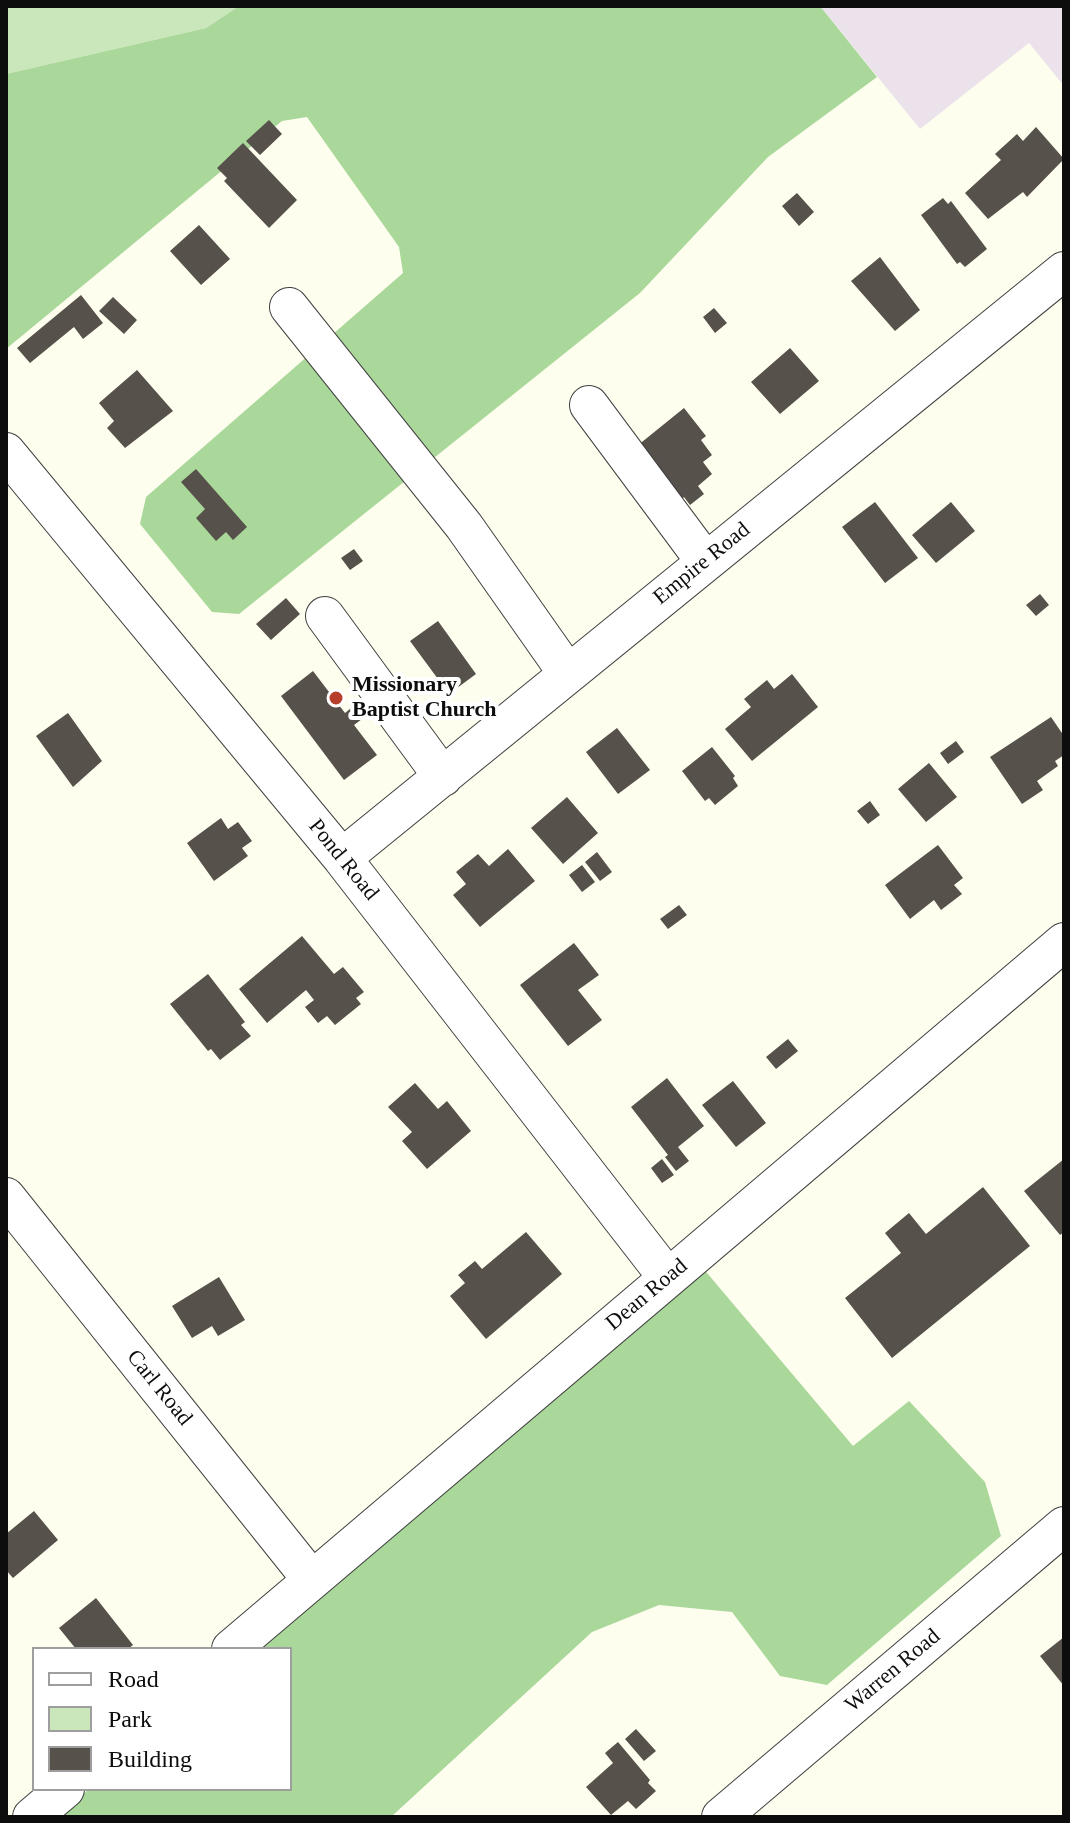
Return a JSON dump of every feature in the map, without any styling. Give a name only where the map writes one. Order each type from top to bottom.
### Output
[{"type":"street","name":"Empire Road","points":[[342,858],[1064,271]]},
{"type":"street","points":[[289,307],[464,526],[568,674]]},
{"type":"street","points":[[589,405],[705,561]]},
{"type":"street","name":"Pond Road","points":[[6,452],[342,858],[668,1278]]},
{"type":"street","points":[[325,616],[443,777]]},
{"type":"street","name":"Dean Road","points":[[233,1647],[668,1278],[1059,957]]},
{"type":"street","name":"Carl Road","points":[[6,1197],[312,1580]]},
{"type":"street","name":"Warren Road","points":[[721,1817],[1064,1526]]},
{"type":"street","points":[[32,1817],[63,1791]]},
{"type":"shaded area","points":[[820,6],[1064,6],[1064,86],[1029,43],[920,129]]},
{"type":"green space","points":[[6,6],[239,6],[206,28],[6,74]]},
{"type":"green space","points":[[239,6],[820,6],[877,77],[768,157],[640,293],[239,614],[212,612],[140,524],[146,497],[403,273],[399,247],[307,117],[282,121],[6,349],[6,74],[206,28]]},
{"type":"green space","points":[[702,1267],[853,1446],[909,1401],[985,1482],[1001,1536],[827,1685],[780,1676],[732,1612],[659,1605],[592,1632],[391,1817],[56,1817],[87,1791],[292,1791],[292,1647],[255,1647]]},
{"type":"building","points":[[269,120],[282,134],[260,155],[246,141]]},
{"type":"building","points":[[1036,127],[1064,159],[1027,197],[1023,192],[988,219],[965,193],[1001,160],[995,154],[1017,134],[1023,141]]},
{"type":"building","points":[[243,143],[297,200],[269,228],[224,181],[227,178],[217,168]]},
{"type":"building","points":[[797,193],[814,212],[799,226],[782,206]]},
{"type":"building","points":[[943,198],[948,204],[951,201],[987,249],[965,267],[960,262],[957,264],[921,215]]},
{"type":"building","points":[[199,225],[230,259],[201,285],[170,251]]},
{"type":"building","points":[[880,257],[920,310],[895,331],[851,281]]},
{"type":"building","points":[[81,295],[103,323],[83,339],[74,327],[30,363],[17,348]]},
{"type":"building","points":[[113,297],[137,320],[124,334],[99,311]]},
{"type":"building","points":[[714,308],[727,323],[715,333],[703,317]]},
{"type":"building","points":[[790,348],[819,381],[780,414],[751,382]]},
{"type":"building","points":[[137,370],[173,411],[125,448],[107,428],[114,421],[99,403]]},
{"type":"building","points":[[684,408],[706,436],[701,440],[712,455],[703,462],[712,474],[698,486],[704,494],[690,505],[684,497],[681,500],[637,446]]},
{"type":"building","points":[[196,469],[247,527],[233,540],[226,532],[216,541],[196,518],[205,509],[181,482]]},
{"type":"building","points":[[875,502],[918,558],[885,583],[842,527]]},
{"type":"building","points":[[951,502],[975,531],[936,563],[912,535]]},
{"type":"building","points":[[354,549],[363,561],[350,570],[341,558]]},
{"type":"building","points":[[1040,594],[1049,605],[1036,616],[1026,605]]},
{"type":"building","points":[[286,598],[300,614],[271,640],[256,624]]},
{"type":"building","points":[[438,621],[476,674],[449,694],[410,641]]},
{"type":"building","points":[[313,671],[345,713],[356,704],[366,716],[354,725],[377,755],[344,780],[281,696]]},
{"type":"building","points":[[792,674],[818,707],[752,761],[725,729],[751,707],[744,699],[767,680],[774,689]]},
{"type":"building","points":[[68,713],[102,761],[73,787],[36,736]]},
{"type":"building","points":[[1051,717],[1064,736],[1064,755],[1055,761],[1058,766],[1037,781],[1043,790],[1022,804],[990,757]]},
{"type":"building","points":[[617,728],[650,770],[618,794],[586,752]]},
{"type":"building","points":[[956,741],[964,752],[948,764],[940,753]]},
{"type":"building","points":[[712,747],[735,776],[733,778],[738,786],[715,805],[709,798],[705,801],[682,771]]},
{"type":"building","points":[[929,763],[957,797],[926,822],[898,789]]},
{"type":"building","points":[[567,797],[598,833],[563,864],[531,828]]},
{"type":"building","points":[[870,801],[880,815],[868,824],[857,811]]},
{"type":"building","points":[[221,818],[228,829],[238,822],[252,841],[242,848],[248,856],[214,881],[187,843]]},
{"type":"building","points":[[938,845],[963,878],[954,885],[962,894],[941,910],[934,900],[910,919],[885,885]]},
{"type":"building","points":[[508,849],[535,881],[480,927],[453,895],[466,884],[456,872],[478,854],[489,866]]},
{"type":"building","points":[[597,852],[612,872],[600,881],[585,862]]},
{"type":"building","points":[[582,865],[595,882],[582,892],[569,875]]},
{"type":"building","points":[[679,905],[687,915],[668,929],[660,919]]},
{"type":"building","points":[[302,936],[334,974],[343,967],[364,992],[356,998],[361,1004],[335,1025],[327,1016],[318,1023],[305,1007],[314,1000],[306,990],[267,1023],[239,989]]},
{"type":"building","points":[[574,943],[599,975],[578,990],[602,1020],[568,1046],[520,985]]},
{"type":"building","points":[[208,974],[245,1022],[241,1025],[251,1036],[220,1060],[211,1049],[208,1051],[170,1004]]},
{"type":"building","points":[[788,1039],[798,1051],[776,1069],[766,1057]]},
{"type":"building","points":[[667,1078],[704,1126],[678,1147],[689,1161],[676,1171],[665,1157],[668,1155],[631,1107]]},
{"type":"building","points":[[733,1081],[766,1123],[736,1147],[702,1105]]},
{"type":"building","points":[[415,1083],[438,1109],[447,1101],[471,1131],[427,1169],[402,1141],[412,1132],[388,1107]]},
{"type":"building","points":[[662,1159],[674,1175],[662,1183],[651,1168]]},
{"type":"building","points":[[1064,1159],[1064,1232],[1060,1235],[1024,1191]]},
{"type":"building","points":[[983,1187],[1030,1246],[892,1358],[845,1298],[901,1253],[885,1233],[909,1213],[926,1234]]},
{"type":"building","points":[[526,1232],[562,1274],[486,1339],[450,1296],[465,1283],[458,1275],[475,1261],[482,1269]]},
{"type":"building","points":[[219,1277],[245,1320],[218,1336],[212,1326],[192,1338],[172,1306]]},
{"type":"building","points":[[34,1511],[58,1540],[13,1578],[6,1570],[6,1534]]},
{"type":"building","points":[[96,1598],[133,1645],[74,1647],[59,1628]]},
{"type":"building","points":[[1064,1637],[1064,1686],[1040,1656]]},
{"type":"building","points":[[636,1729],[656,1751],[644,1761],[625,1739]]},
{"type":"building","points":[[618,1742],[656,1791],[636,1809],[628,1801],[611,1815],[586,1787],[613,1763],[605,1753]]},
{"type":"place","name":"Missionary Baptist Church","points":[[336,698]]}]
